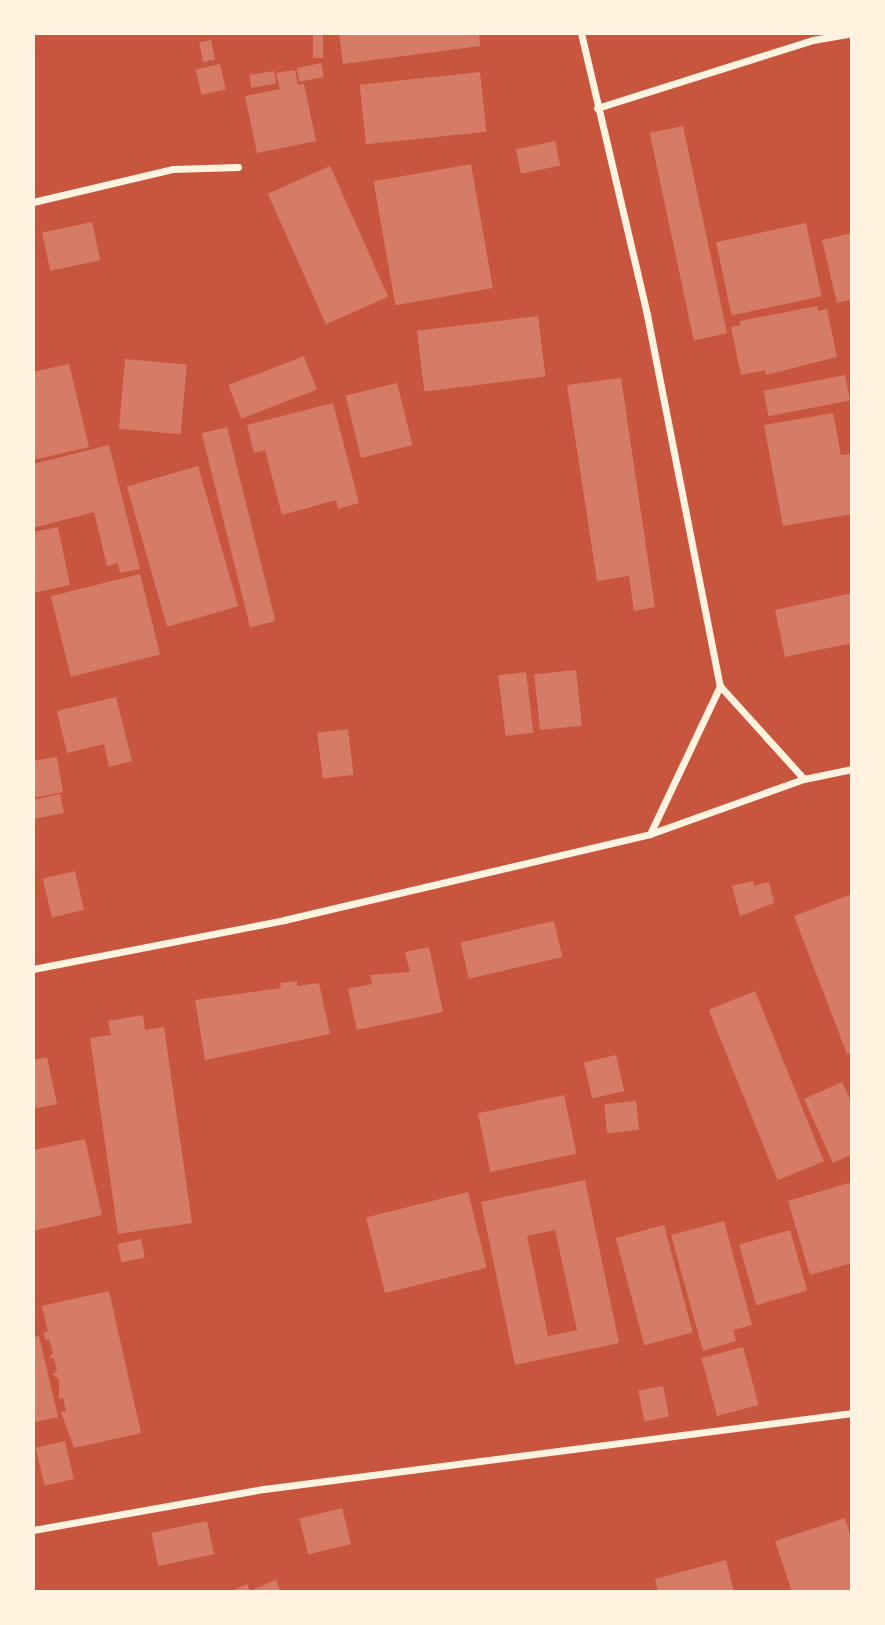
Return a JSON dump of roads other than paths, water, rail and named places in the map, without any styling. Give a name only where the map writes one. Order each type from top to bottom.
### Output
[{"type":"street","points":[[581,33],[647,315],[720,687],[804,779]]},
{"type":"street","points":[[597,108],[813,40],[851,33]]},
{"type":"street","points":[[33,202],[173,169],[238,167]]},
{"type":"street","points":[[650,834],[720,687]]},
{"type":"street","points":[[33,970],[285,919],[650,834],[804,779],[852,769]]},
{"type":"street","points":[[33,1530],[264,1489],[852,1413]]}]
